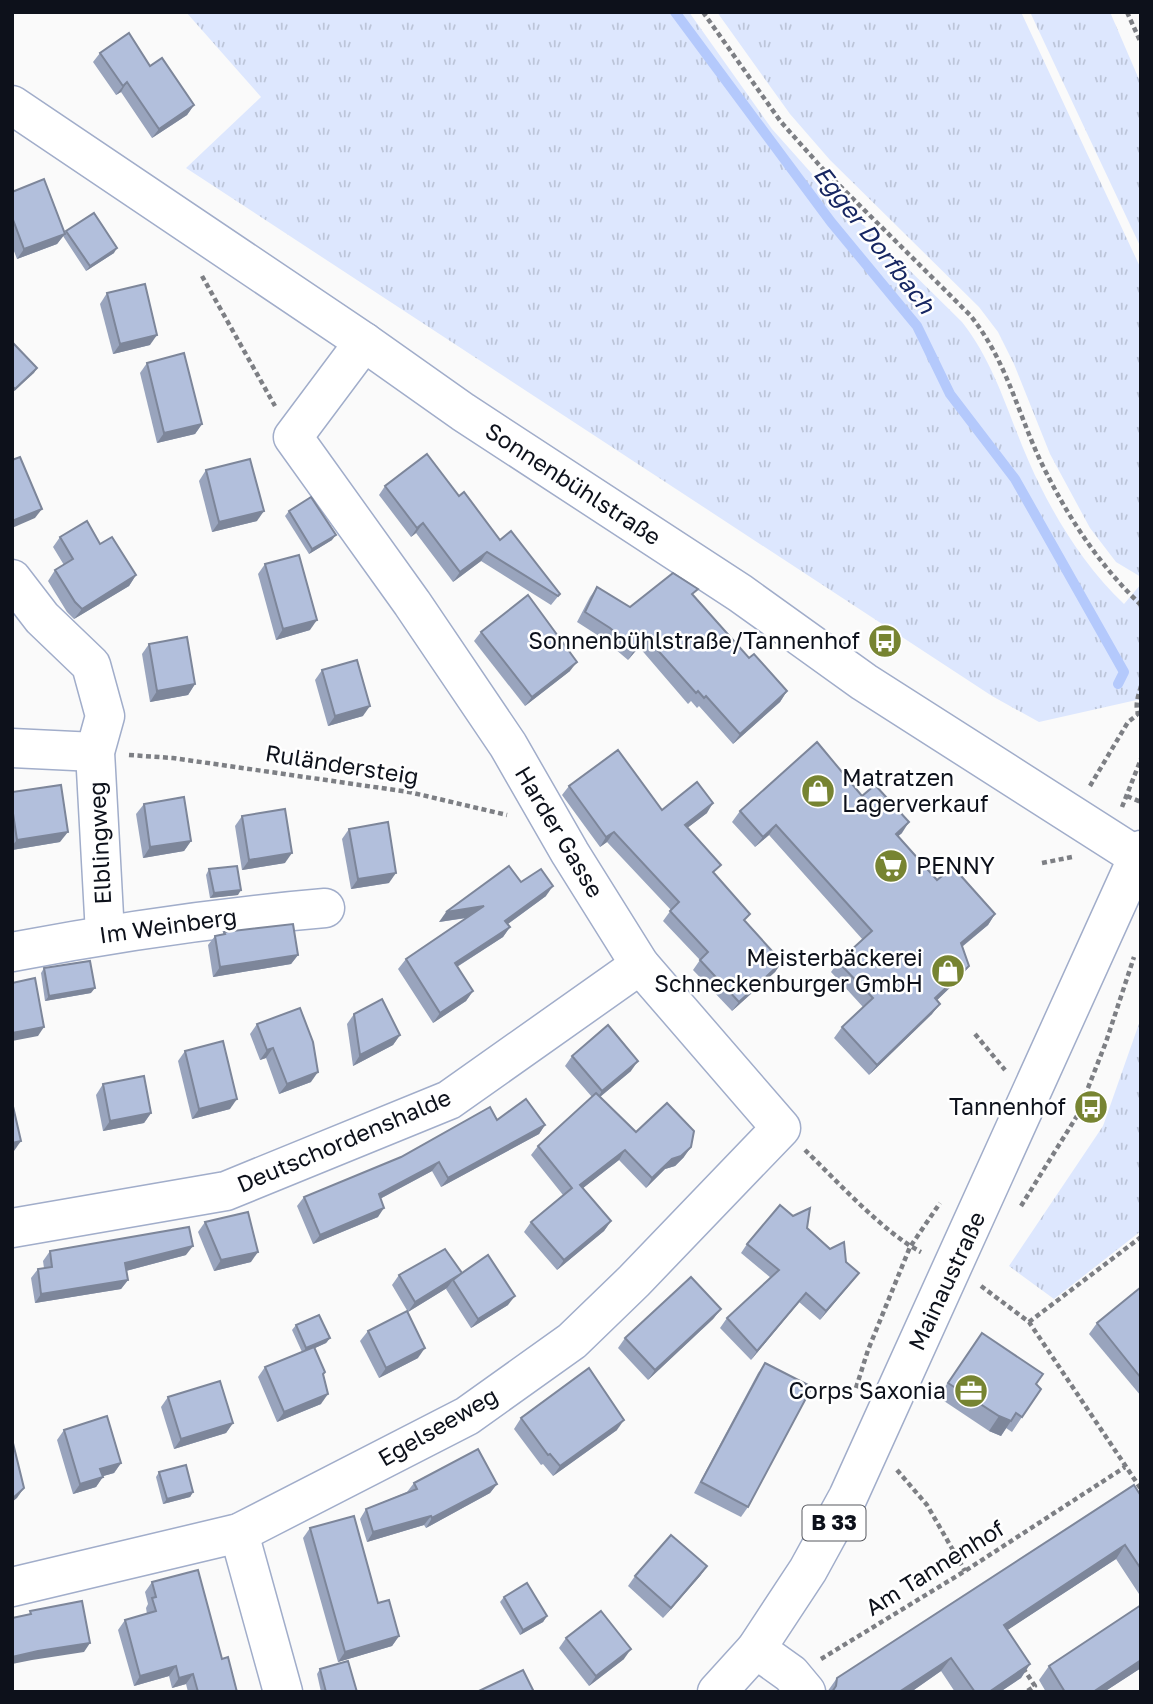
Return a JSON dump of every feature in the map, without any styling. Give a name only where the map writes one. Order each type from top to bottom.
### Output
[{"type":"street","name":"Sonnenbühlstraße","points":[[12,105],[364,342],[463,412],[740,593],[864,682],[1073,816],[1140,855]]},
{"type":"street","points":[[293,437],[364,342]]},
{"type":"street","name":"Harder Gasse","points":[[293,437],[412,603],[508,745],[570,853],[640,965],[781,1128]]},
{"type":"street","name":"Elblingweg","points":[[12,579],[42,618],[91,664],[105,716],[95,752],[105,934]]},
{"type":"street","name":"Elblingweg","points":[[12,748],[95,752]]},
{"type":"street","name":"Mainaustraße","points":[[717,1692],[756,1649],[808,1570],[848,1497],[1140,855]]},
{"type":"street","name":"Im Weinberg","points":[[12,952],[105,934],[227,917],[325,908]]},
{"type":"street","name":"Deutschordenshalde","points":[[12,1228],[226,1191],[449,1100],[640,965]]},
{"type":"street","name":"Egelseeweg","points":[[12,1587],[239,1533],[467,1416],[572,1341],[634,1281],[781,1128]]},
{"type":"street","points":[[239,1533],[284,1692]]},
{"type":"street","points":[[756,1649],[799,1683]]},
{"type":"path","points":[[703,12],[781,122],[822,168],[970,315],[988,338],[1004,369],[1040,459],[1079,534],[1102,564],[1141,605]]},
{"type":"path","points":[[1127,12],[1141,43]]},
{"type":"path","points":[[201,275],[293,437]]},
{"type":"path","points":[[1073,816],[1128,722],[1139,717],[1136,705],[1141,687]]},
{"type":"path","name":"Ruländersteig","points":[[95,752],[173,758],[409,792],[516,817]]},
{"type":"path","points":[[1141,759],[1127,796],[1141,802]]},
{"type":"path","points":[[975,1034],[1006,1070]]},
{"type":"path","points":[[781,1128],[910,1247],[953,1268],[1029,1322],[1139,1487],[1126,1491]]},
{"type":"path","points":[[853,1401],[868,1350],[910,1247],[934,1212]]},
{"type":"path","points":[[1029,1322],[1141,1237]]},
{"type":"path","points":[[892,1464],[927,1505],[965,1571]]},
{"type":"path","name":"Am Tannenhof","points":[[799,1683],[807,1668],[965,1571],[1125,1467]]},
{"type":"path","points":[[1021,1665],[1035,1686],[1026,1692]]},
{"type":"green space","points":[[186,12],[689,12],[772,129],[813,175],[962,322],[992,372],[1048,501],[1095,573],[1124,604],[1141,584],[1141,699],[1039,722],[992,696],[186,168],[261,97]]},
{"type":"green space","points":[[717,12],[1021,12],[1141,269],[1141,577],[1116,562],[1090,528],[1050,454],[1014,364],[998,332],[979,307],[830,160],[790,114]]},
{"type":"green space","points":[[1030,12],[1110,12],[1141,84],[1141,248]]},
{"type":"green space","points":[[1141,1018],[1141,1231],[1054,1299],[1009,1266],[1103,1126]]},
{"type":"building","points":[[129,33],[150,66],[162,58],[194,105],[159,129],[127,82],[123,86],[100,53]]},
{"type":"building","points":[[44,179],[65,234],[24,249],[12,217],[12,192]]},
{"type":"building","points":[[94,213],[117,248],[90,266],[66,231]]},
{"type":"building","points":[[145,284],[157,335],[120,344],[107,293]]},
{"type":"building","points":[[14,344],[37,368],[15,389],[12,386]]},
{"type":"building","points":[[184,353],[202,424],[164,433],[147,363]]},
{"type":"building","points":[[427,454],[459,496],[464,492],[500,540],[511,531],[560,594],[558,596],[487,552],[460,572],[423,523],[417,528],[385,486]]},
{"type":"building","points":[[20,457],[42,509],[12,521],[12,460]]},
{"type":"building","points":[[250,459],[264,511],[219,522],[206,470]]},
{"type":"building","points":[[311,497],[336,535],[312,549],[289,511]]},
{"type":"building","points":[[87,521],[100,544],[112,537],[136,575],[82,609],[55,570],[73,559],[60,537]]},
{"type":"building","points":[[299,555],[317,620],[283,629],[265,564]]},
{"type":"building","points":[[673,573],[698,589],[692,594],[749,658],[754,654],[787,691],[740,734],[706,696],[704,698],[698,691],[696,693],[646,637],[635,649],[585,612],[597,587],[630,607]]},
{"type":"building","points":[[528,595],[577,662],[532,697],[481,632]]},
{"type":"building","points":[[187,637],[195,684],[157,691],[149,644]]},
{"type":"building","points":[[357,660],[370,706],[335,716],[322,670]]},
{"type":"building","points":[[817,742],[862,796],[875,785],[909,822],[896,834],[937,880],[953,867],[995,914],[961,943],[969,966],[935,998],[940,1004],[877,1065],[842,1027],[873,998],[838,962],[872,931],[776,825],[763,837],[740,811]]},
{"type":"building","points":[[618,750],[662,810],[697,782],[713,803],[685,825],[721,865],[713,872],[750,914],[744,920],[782,962],[739,1002],[700,960],[708,952],[670,911],[679,902],[614,832],[606,837],[569,786]]},
{"type":"building","points":[[61,785],[68,832],[17,840],[12,792]]},
{"type":"building","points":[[184,797],[191,841],[150,847],[144,804]]},
{"type":"building","points":[[285,809],[292,853],[249,860],[242,816]]},
{"type":"building","points":[[388,822],[396,873],[358,879],[349,829]]},
{"type":"building","points":[[237,866],[241,890],[214,893],[209,869]]},
{"type":"building","points":[[509,866],[521,882],[541,869],[553,886],[505,921],[510,927],[455,963],[473,991],[440,1013],[406,959],[484,906],[446,912]]},
{"type":"building","points":[[293,924],[298,955],[220,967],[215,936],[225,934],[224,932]]},
{"type":"building","points":[[90,961],[95,988],[49,996],[44,968]]},
{"type":"building","points":[[35,978],[44,1027],[12,1033],[12,983]]},
{"type":"building","points":[[382,999],[400,1035],[360,1055],[354,1014]]},
{"type":"building","points":[[300,1008],[313,1042],[318,1072],[287,1084],[273,1048],[267,1050],[257,1024]]},
{"type":"building","points":[[608,1025],[638,1061],[602,1091],[572,1056]]},
{"type":"building","points":[[223,1041],[237,1099],[199,1109],[185,1051]]},
{"type":"building","points":[[144,1076],[151,1113],[110,1121],[103,1084]]},
{"type":"building","points":[[596,1093],[636,1132],[667,1103],[694,1131],[691,1147],[681,1156],[672,1159],[652,1178],[625,1150],[580,1185],[611,1221],[564,1260],[531,1222],[572,1188],[538,1146]]},
{"type":"building","points":[[526,1099],[545,1125],[448,1178],[439,1162],[379,1194],[384,1208],[320,1235],[304,1197],[401,1157],[490,1107],[497,1120]]},
{"type":"building","points":[[12,1102],[21,1141],[12,1143]]},
{"type":"building","points":[[780,1205],[793,1216],[810,1208],[807,1228],[830,1249],[844,1242],[846,1262],[859,1273],[826,1311],[806,1293],[757,1351],[727,1318],[779,1270],[747,1244]]},
{"type":"building","points":[[248,1212],[258,1252],[221,1260],[205,1222]]},
{"type":"building","points":[[189,1227],[193,1246],[125,1263],[128,1280],[41,1294],[38,1269],[52,1267],[50,1251]]},
{"type":"building","points":[[445,1249],[462,1273],[415,1302],[399,1275]]},
{"type":"building","points":[[488,1255],[515,1296],[478,1319],[453,1280]]},
{"type":"building","points":[[691,1277],[721,1309],[655,1370],[625,1338]]},
{"type":"building","points":[[1141,1287],[1141,1378],[1097,1323]]},
{"type":"building","points":[[407,1311],[425,1348],[386,1368],[368,1331]]},
{"type":"building","points":[[319,1315],[330,1338],[306,1348],[296,1325]]},
{"type":"building","points":[[982,1333],[1043,1374],[1036,1384],[1041,1389],[1022,1417],[1016,1413],[1011,1421],[999,1416],[948,1383]]},
{"type":"building","points":[[314,1347],[325,1372],[323,1374],[328,1394],[284,1412],[265,1367]]},
{"type":"building","points":[[765,1363],[812,1387],[748,1507],[701,1482]]},
{"type":"building","points":[[589,1368],[624,1420],[560,1466],[548,1455],[521,1418]]},
{"type":"building","points":[[220,1381],[233,1423],[181,1439],[168,1397]]},
{"type":"building","points":[[107,1416],[121,1463],[100,1469],[103,1477],[80,1484],[64,1430]]},
{"type":"building","points":[[12,1439],[24,1488],[12,1499]]},
{"type":"building","points":[[478,1449],[497,1484],[432,1518],[431,1516],[373,1532],[366,1509],[417,1489],[414,1483]]},
{"type":"building","points":[[186,1465],[193,1492],[167,1499],[159,1472]]},
{"type":"building","points":[[1134,1485],[1141,1496],[1141,1569],[1125,1545],[1004,1625],[1030,1664],[989,1692],[975,1692],[951,1658],[899,1692],[832,1692],[837,1678]]},
{"type":"building","points":[[354,1516],[378,1603],[389,1600],[399,1636],[345,1652],[310,1528]]},
{"type":"building","points":[[671,1535],[707,1566],[671,1608],[635,1576]]},
{"type":"building","points":[[198,1570],[222,1659],[228,1657],[237,1692],[198,1692],[193,1674],[179,1678],[176,1666],[140,1676],[125,1620],[156,1611],[152,1598],[156,1597],[152,1582]]},
{"type":"building","points":[[527,1583],[547,1616],[523,1630],[504,1597]]},
{"type":"building","points":[[82,1601],[90,1643],[12,1657],[12,1618],[31,1614],[30,1611]]},
{"type":"building","points":[[1141,1605],[1141,1660],[1093,1692],[1065,1692],[1049,1666]]},
{"type":"building","points":[[601,1611],[631,1649],[596,1676],[566,1638]]},
{"type":"building","points":[[348,1661],[357,1692],[326,1692],[320,1669]]},
{"type":"building","points":[[523,1670],[534,1692],[479,1692],[479,1691]]},
{"type":"waterway","name":"Egger Dorfbach","points":[[675,12],[831,222],[917,326],[950,394],[1015,479],[1124,672],[1118,684]]},
{"type":"place","name":"Sonnenbühlstraße/Tannenhof","points":[[885,641]]},
{"type":"place","name":"Matratzen Lagerverkauf","points":[[818,791]]},
{"type":"place","name":"PENNY","points":[[891,866]]},
{"type":"place","name":"Meisterbäckerei Schneckenburger GmbH","points":[[948,971]]},
{"type":"place","name":"Tannenhof","points":[[1091,1107]]},
{"type":"place","name":"Corps Saxonia","points":[[971,1391]]}]
